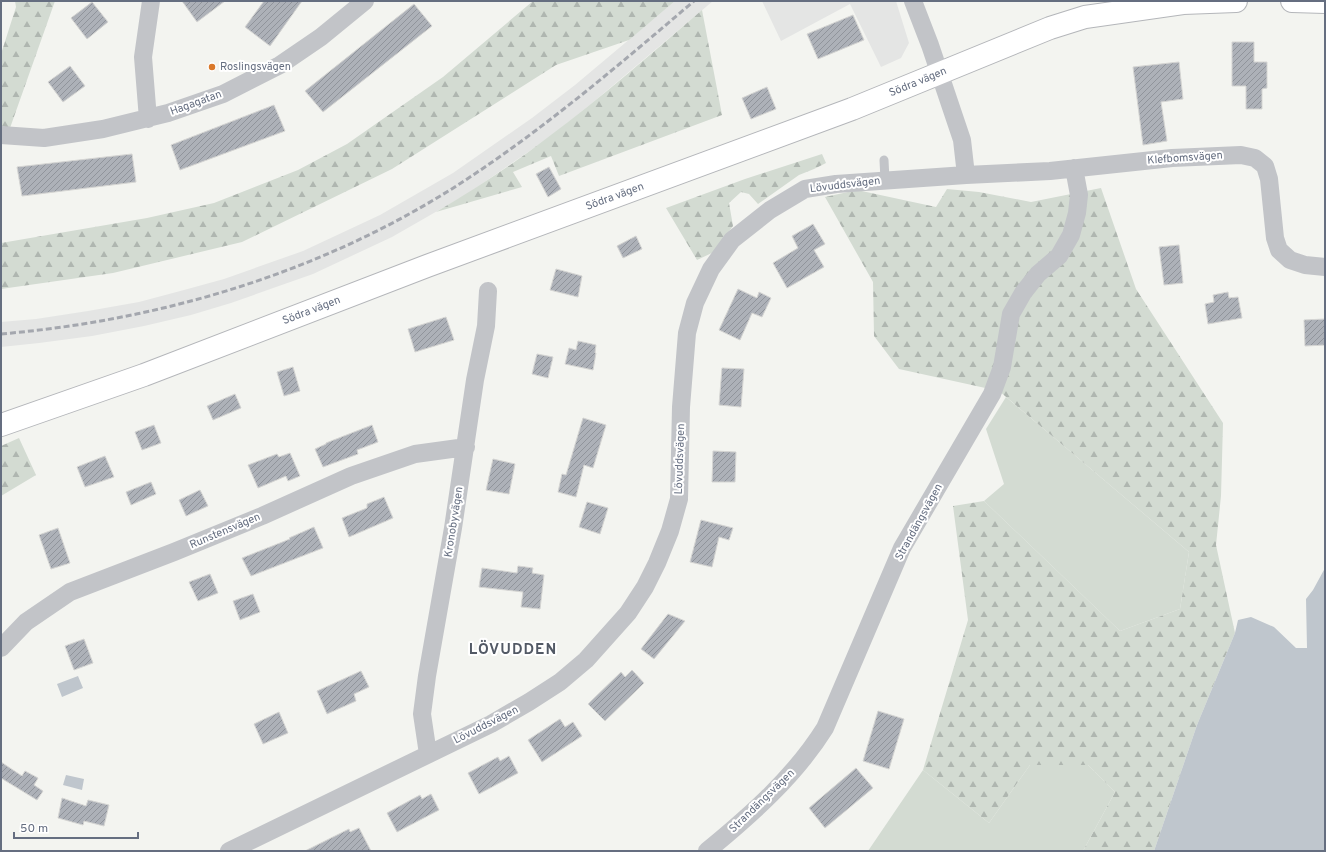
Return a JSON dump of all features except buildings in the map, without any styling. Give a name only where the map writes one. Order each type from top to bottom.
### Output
[{"type":"highway","name":"Södra vägen","points":[[1,425],[144,375],[428,266],[852,109],[1050,28],[1085,17],[1183,3],[1236,1]]},
{"type":"highway","points":[[1292,1],[1325,2]]},
{"type":"street","points":[[148,119],[143,57],[151,1]]},
{"type":"street","name":"Hagagatan","points":[[1,135],[44,138],[103,129],[148,119],[223,94],[280,65],[321,37],[365,1]]},
{"type":"street","points":[[913,1],[940,73],[962,140],[966,174]]},
{"type":"street","name":"Klefbomsvägen","points":[[966,174],[1074,168],[1172,158],[1241,155],[1255,158],[1265,166],[1269,179],[1272,221],[1279,250],[1290,260],[1295,262],[1305,265],[1325,267]]},
{"type":"street","name":"Strandängsvägen","points":[[707,851],[737,827],[791,773],[811,750],[825,728],[902,548],[992,394],[1002,367],[1012,314],[1023,293],[1038,274],[1059,256],[1071,235],[1077,213],[1079,195],[1074,168]]},
{"type":"street","name":"Lövuddsvägen","points":[[229,851],[491,724],[529,702],[560,682],[586,660],[628,613],[645,587],[657,564],[670,531],[679,499],[681,408],[687,333],[695,303],[711,270],[732,240],[770,210],[805,189],[836,184],[966,174]]},
{"type":"street","name":"Kronobyvägen","points":[[428,754],[422,714],[427,676],[452,536],[475,380],[486,326],[488,291]]},
{"type":"street","name":"Runstensvägen","points":[[1,648],[26,622],[70,592],[262,516],[351,476],[415,454],[466,447]]},
{"type":"lane","points":[[884,160],[885,180]]},
{"type":"shaded area","points":[[675,1],[713,1],[591,104],[547,139],[467,194],[392,237],[313,274],[231,303],[191,315],[92,336],[1,347],[1,322],[36,319],[139,302],[224,279],[303,251],[380,215],[453,173],[532,118],[575,85]]},
{"type":"shaded area","points":[[762,1],[896,1],[909,43],[901,58],[881,67],[850,4],[781,41]]},
{"type":"shaded area","points":[[1325,568],[1325,851],[1154,851],[1197,725],[1235,633],[1238,620],[1251,617],[1274,627],[1296,648],[1307,648],[1306,599],[1313,590]]},
{"type":"shaded area","points":[[78,676],[83,688],[62,697],[57,684]]},
{"type":"shaded area","points":[[66,775],[84,779],[82,790],[63,785]]},
{"type":"green space","points":[[15,1],[55,1],[10,128],[1,126],[1,54],[16,7]]},
{"type":"green space","points":[[533,1],[675,1],[629,40],[556,65],[392,169],[242,242],[113,273],[1,289],[1,243],[147,218],[214,203],[298,170],[347,144],[443,77]]},
{"type":"green space","points":[[702,10],[722,115],[559,176],[551,156],[513,172],[522,187],[436,212],[507,167],[567,123],[626,76]]},
{"type":"green space","points":[[822,154],[826,163],[799,175],[758,204],[749,194],[741,192],[729,203],[733,226],[714,252],[697,260],[666,208],[745,179]]},
{"type":"green space","points":[[1101,188],[1136,289],[1223,423],[1221,496],[1216,545],[1235,633],[1197,725],[1154,851],[1083,851],[1115,792],[1088,765],[1030,765],[989,823],[923,770],[968,620],[953,506],[984,501],[1120,631],[1180,609],[1189,552],[999,391],[899,369],[874,336],[873,282],[825,197],[857,190],[936,207],[947,189],[979,192],[1031,202]]},
{"type":"green space","points":[[1006,397],[1189,552],[1180,609],[1120,631],[984,501],[1004,484],[986,429]]},
{"type":"green space","points":[[19,438],[36,475],[1,496],[1,446]]},
{"type":"green space","points":[[1030,765],[1088,765],[1115,792],[1083,851],[868,851],[923,770],[989,823]]},
{"type":"railway","points":[[1,334],[62,327],[122,317],[181,304],[240,287],[298,266],[354,242],[408,214],[461,183],[522,141],[638,49],[694,1]]},
{"type":"place","name":"Roslingsvägen","points":[[212,67]]},
{"type":"district","name":"LÖVUDDEN","points":[[513,650]]}]
